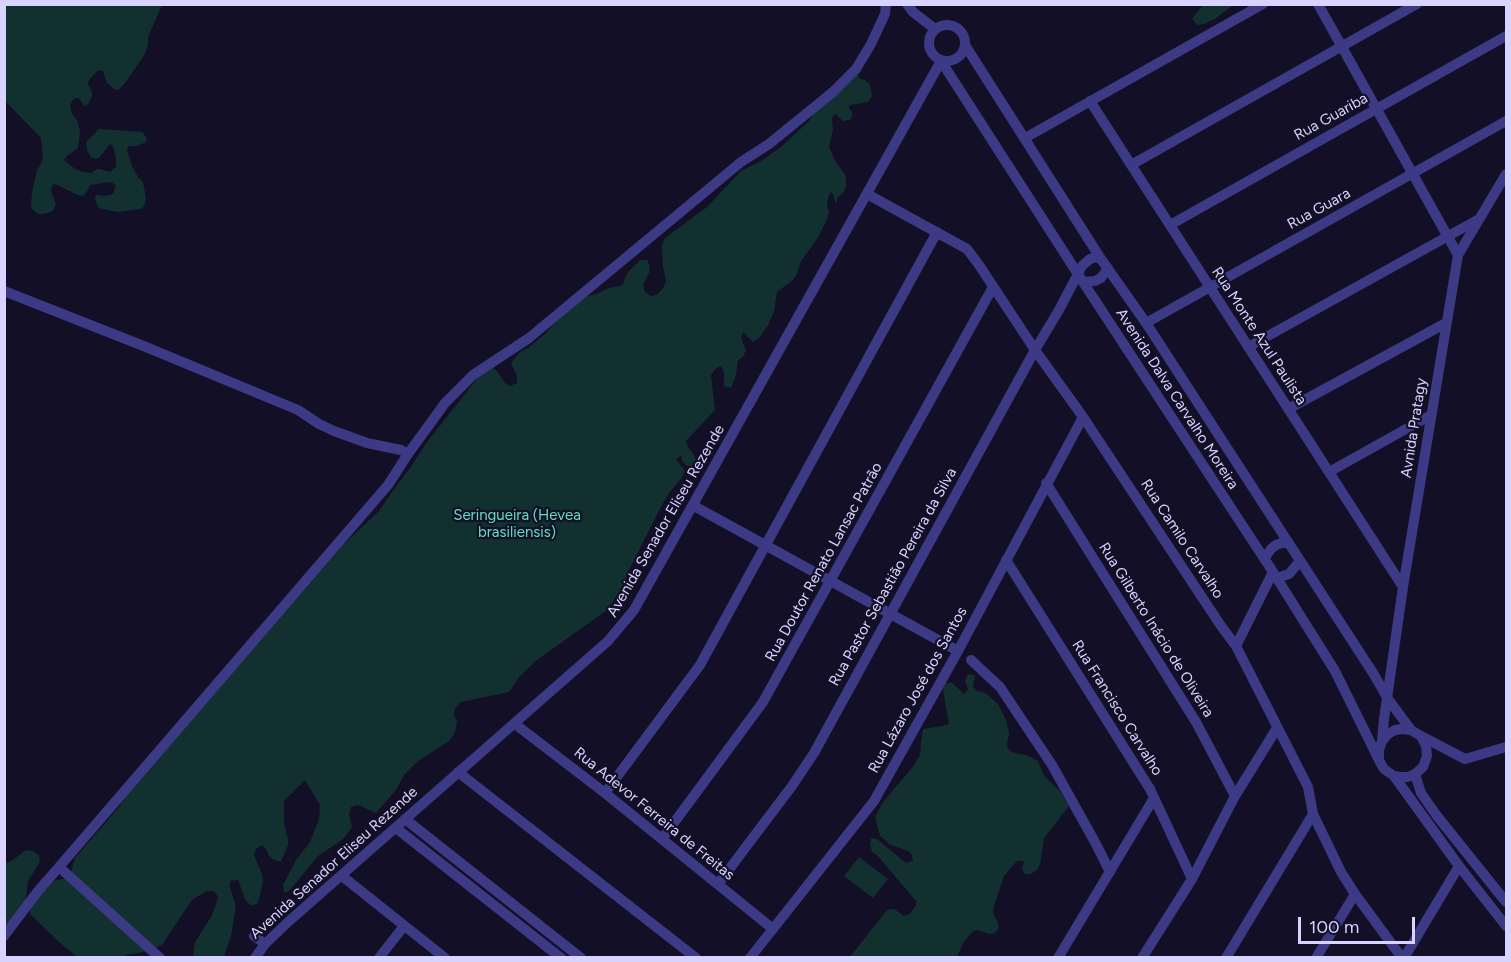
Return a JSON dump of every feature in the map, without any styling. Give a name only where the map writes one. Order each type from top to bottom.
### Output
[{"type":"street","points":[[4,936],[38,891],[388,485],[445,403],[473,375],[530,338],[741,162],[769,144],[845,81],[856,69],[871,44],[885,14],[886,4]]},
{"type":"street","points":[[907,4],[913,12],[935,29]]},
{"type":"street","points":[[1025,138],[1263,4]]},
{"type":"street","points":[[1317,4],[1458,255]]},
{"type":"street","points":[[1131,165],[1417,4]]},
{"type":"street","name":"Avenida Dalva Carvalho Moreira","points":[[1379,759],[1335,671],[1275,575],[941,61],[933,55],[929,47],[930,37],[935,29],[949,25],[958,28],[964,36],[965,45],[1105,264],[1388,699],[1416,733]]},
{"type":"street","name":"Rua Guariba","points":[[1170,225],[1506,36]]},
{"type":"street","points":[[941,61],[950,62],[959,57],[965,45]]},
{"type":"street","name":"Avenida Senador Eliseu Rezende","points":[[255,957],[288,922],[620,629],[634,610],[694,506],[941,61]]},
{"type":"street","name":"Rua Monte Azul Paulista","points":[[1090,101],[1403,587]]},
{"type":"street","name":"Rua Guara","points":[[1146,324],[1506,121]]},
{"type":"street","name":"Avnida Pratagy","points":[[1382,741],[1403,587],[1458,255],[1506,174]]},
{"type":"street","name":"Rua Camilo Carvalho","points":[[867,194],[966,249],[979,265],[1236,646],[1308,788],[1313,814],[1341,872],[1403,957]]},
{"type":"street","points":[[1248,347],[1479,219]]},
{"type":"street","points":[[605,793],[700,665],[937,232]]},
{"type":"street","points":[[1096,257],[1105,264],[1101,278],[1095,281],[1081,278],[1082,266],[1086,261],[1096,257]]},
{"type":"street","name":"Rua Pastor Sebastião Pereira da Silva","points":[[718,884],[814,753],[1035,350],[1081,278]]},
{"type":"street","name":"Rua Doutor Renato Lansac Patrão","points":[[662,839],[763,702],[993,287]]},
{"type":"street","points":[[4,291],[298,410],[334,431],[408,454]]},
{"type":"street","points":[[1288,409],[1446,323]]},
{"type":"street","points":[[1329,472],[1431,415]]},
{"type":"street","name":"Rua Lázaro José dos Santos","points":[[750,957],[874,801],[958,651],[1083,417]]},
{"type":"street","name":"Rua Gilberto Inácio de Oliveira","points":[[1046,483],[1196,722],[1235,796]]},
{"type":"street","points":[[694,506],[958,651]]},
{"type":"street","points":[[1264,560],[1276,545],[1288,543]]},
{"type":"street","name":"Rua Francisco Carvalho","points":[[1006,560],[1154,798],[1192,879]]},
{"type":"street","points":[[1236,646],[1275,575],[1284,577],[1300,561]]},
{"type":"street","points":[[971,660],[1000,687],[1052,765],[1110,872]]},
{"type":"street","points":[[1373,673],[1382,672],[1393,662]]},
{"type":"street","name":"Rua Adevor Ferreira de Freitas","points":[[515,724],[605,793],[773,929]]},
{"type":"street","points":[[1142,957],[1192,879],[1235,796],[1277,728]]},
{"type":"street","points":[[1506,747],[1466,759],[1416,733],[1403,729],[1388,734],[1379,750],[1379,759],[1384,769],[1394,776],[1506,926]]},
{"type":"street","points":[[1394,776],[1408,777],[1423,767],[1427,756],[1426,746],[1416,733]]},
{"type":"street","points":[[458,772],[696,957]]},
{"type":"street","points":[[1415,774],[1421,793],[1437,816],[1506,902]]},
{"type":"street","points":[[1058,957],[1154,798]]},
{"type":"street","points":[[1226,957],[1313,814]]},
{"type":"street","points":[[405,819],[581,957]]},
{"type":"street","points":[[396,828],[561,957]]},
{"type":"street","points":[[1403,957],[1459,866]]},
{"type":"street","points":[[59,867],[160,957]]},
{"type":"street","points":[[342,876],[445,957]]},
{"type":"street","points":[[1316,957],[1355,894]]},
{"type":"street","points":[[379,957],[404,926]]},
{"type":"street","points":[[254,936],[265,944]]},
{"type":"green space","points":[[4,5],[162,5],[148,37],[145,54],[125,83],[118,90],[114,89],[107,83],[103,71],[98,70],[89,80],[92,96],[88,104],[84,106],[79,98],[72,101],[70,105],[72,114],[77,120],[80,131],[78,148],[64,160],[82,172],[91,173],[99,169],[110,172],[116,167],[113,146],[110,144],[99,158],[95,159],[87,150],[86,142],[99,129],[142,132],[147,138],[146,142],[137,146],[129,146],[127,150],[132,166],[143,182],[146,198],[141,209],[117,212],[98,207],[96,195],[113,194],[116,186],[110,182],[90,185],[83,196],[55,184],[51,191],[56,204],[54,209],[51,212],[38,214],[32,209],[32,192],[37,171],[43,159],[41,138],[5,101]]},
{"type":"green space","points":[[1203,5],[1233,5],[1215,19],[1197,25],[1192,19]]},
{"type":"green space","name":"Seringueira (Hevea brasiliensis)","points":[[857,73],[860,79],[870,85],[872,96],[868,102],[850,105],[849,108],[853,114],[850,120],[843,121],[836,114],[833,116],[829,147],[835,161],[846,176],[846,187],[838,197],[836,204],[833,194],[831,192],[829,195],[827,220],[801,261],[793,280],[777,292],[774,312],[759,338],[753,342],[743,332],[741,338],[746,350],[743,357],[738,360],[731,388],[724,386],[724,372],[721,366],[711,375],[715,410],[686,441],[697,461],[694,467],[687,466],[681,456],[676,459],[685,471],[663,503],[622,588],[607,610],[537,660],[520,676],[509,692],[461,702],[455,708],[456,728],[449,741],[418,761],[404,775],[396,790],[376,813],[358,805],[351,807],[349,814],[352,827],[347,834],[318,856],[290,890],[284,893],[283,885],[296,860],[310,842],[319,819],[320,805],[305,780],[284,801],[284,824],[288,845],[281,862],[269,856],[262,845],[256,849],[254,855],[263,882],[258,903],[252,906],[246,901],[238,880],[230,881],[236,906],[231,936],[224,957],[193,957],[195,942],[211,917],[216,904],[218,897],[214,891],[207,891],[193,899],[162,945],[148,951],[123,957],[77,957],[58,941],[30,914],[31,906],[45,883],[67,878],[75,858],[119,807],[127,794],[346,542],[379,511],[427,442],[480,375],[491,367],[497,371],[505,383],[510,386],[517,383],[517,376],[511,363],[520,352],[545,334],[586,296],[623,285],[629,271],[640,260],[647,260],[650,266],[643,285],[645,292],[651,296],[658,294],[666,281],[662,252],[665,238],[707,207],[741,171],[781,147],[809,121],[816,110]]},
{"type":"green space","points":[[968,674],[975,675],[973,687],[977,691],[988,695],[998,704],[1006,720],[1009,750],[1038,761],[1045,777],[1059,790],[1069,806],[1044,838],[1037,870],[1031,874],[1025,874],[1022,869],[1024,861],[1017,861],[1004,876],[993,912],[998,923],[995,933],[989,934],[977,930],[972,932],[963,943],[957,957],[849,958],[887,910],[894,909],[904,916],[910,914],[917,902],[872,852],[871,838],[877,839],[906,863],[913,861],[908,851],[889,844],[880,836],[875,817],[883,802],[920,755],[923,729],[949,724],[944,684],[951,682],[964,694],[968,689],[965,681]]},
{"type":"green space","points":[[26,850],[39,855],[40,862],[28,881],[25,904],[5,927],[5,863]]},
{"type":"green space","points":[[859,857],[888,879],[873,898],[844,876]]}]
